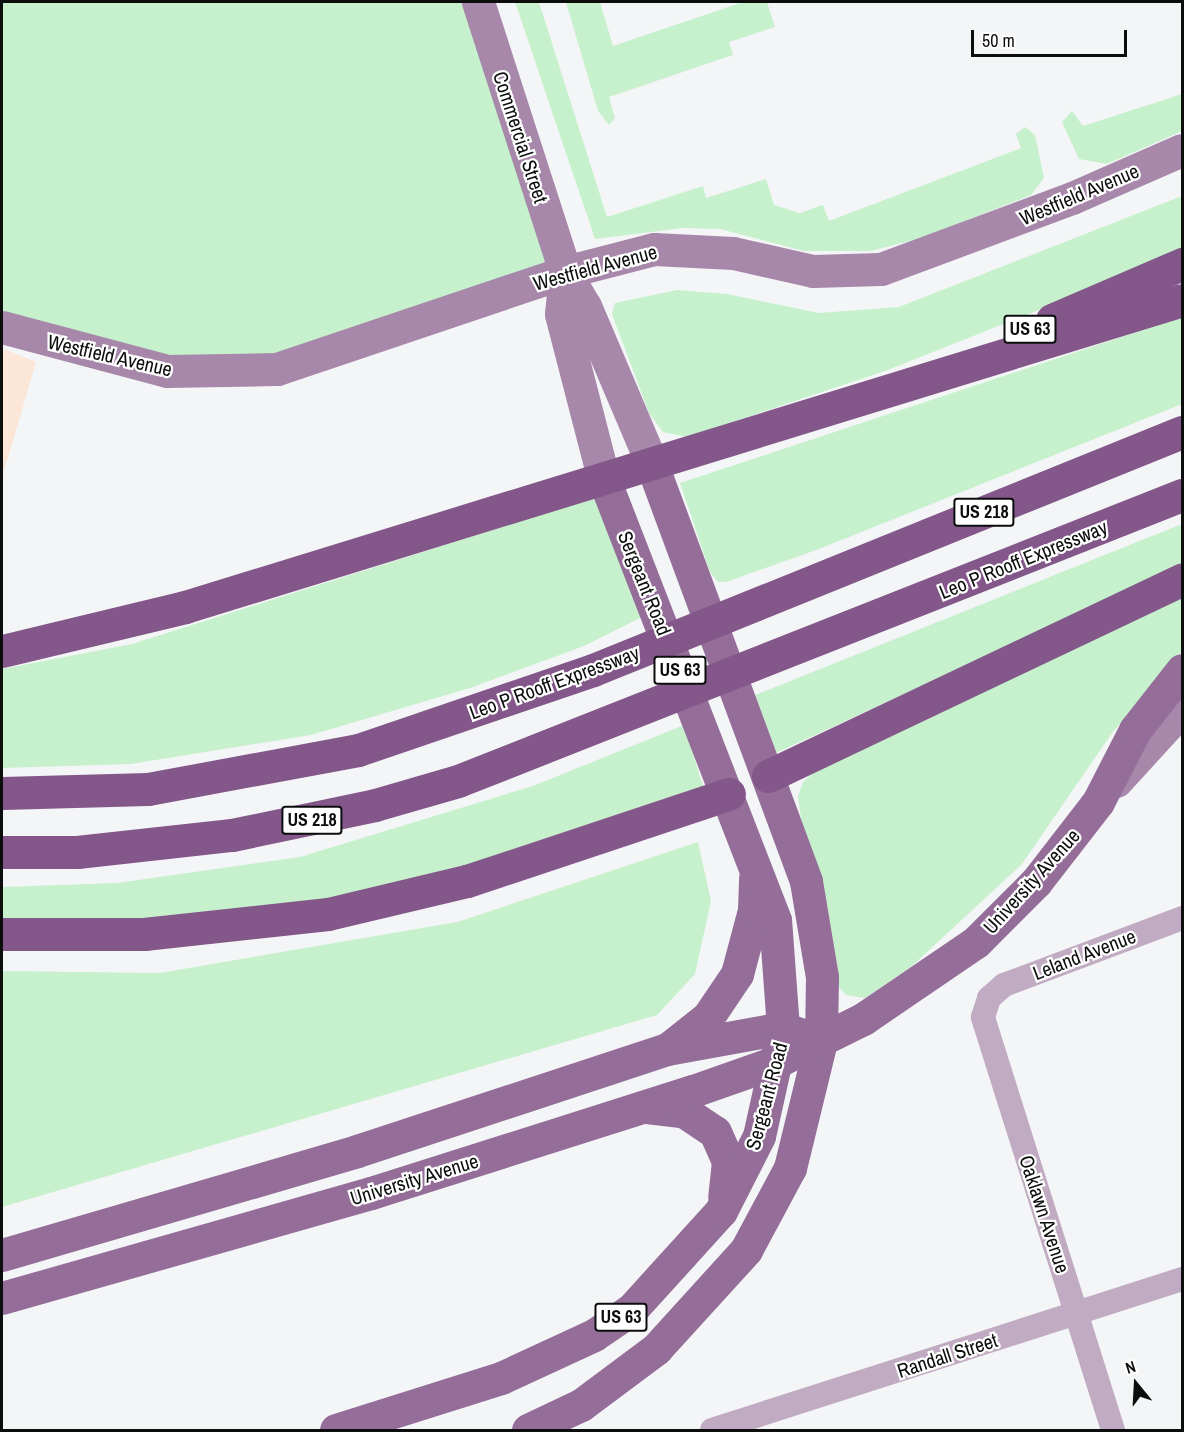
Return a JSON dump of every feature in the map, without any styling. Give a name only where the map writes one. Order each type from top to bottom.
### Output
[{"type":"highway","name":"US 63","points":[[604,480],[877,393],[1182,264]]},
{"type":"highway","points":[[877,393],[1182,300]]},
{"type":"highway","name":"Leo P Rooff Expressway","points":[[2,793],[148,789],[291,765],[380,743],[593,670],[1182,432]]},
{"type":"highway","points":[[2,651],[117,627],[604,480]]},
{"type":"highway","name":"Leo P Rooff Expressway","points":[[2,852],[88,851],[302,823],[458,781],[801,649],[1182,495]]},
{"type":"highway","points":[[768,776],[1182,579]]},
{"type":"highway","points":[[2,934],[165,933],[328,914],[467,881],[729,794]]},
{"type":"main road","name":"Sergeant Road","points":[[528,1431],[581,1405],[656,1349],[746,1250],[790,1168],[821,1041],[822,977],[813,913],[768,776],[652,464]]},
{"type":"main road","name":"Sergeant Road","points":[[336,1431],[501,1378],[594,1335],[664,1280],[721,1211],[759,1136],[778,1061],[783,1028],[781,955],[755,861],[604,480]]},
{"type":"main road","points":[[1098,802],[1135,730],[1182,670]]},
{"type":"main road","points":[[729,794],[768,776]]},
{"type":"main road","name":"University Avenue","points":[[2,1298],[371,1193],[778,1061],[821,1041],[905,993],[976,942],[1036,882],[1098,802]]},
{"type":"main road","points":[[667,1049],[708,1017],[736,974],[754,910],[755,861]]},
{"type":"main road","points":[[2,1255],[357,1151],[667,1049],[783,1028],[821,1041]]},
{"type":"main road","points":[[642,1107],[685,1112],[715,1132],[728,1161],[721,1211]]},
{"type":"street","name":"Commercial Street","points":[[478,2],[565,272]]},
{"type":"street","name":"Westfield Avenue","points":[[2,327],[167,371],[265,370],[565,272],[654,249],[694,248],[813,271],[880,269],[1072,198],[1182,150]]},
{"type":"street","points":[[565,272],[585,306],[652,464]]},
{"type":"street","points":[[565,272],[561,314],[604,480]]},
{"type":"street","name":"University Avenue","points":[[1098,802],[1168,731],[1182,709]]},
{"type":"street","name":"Leland Avenue","points":[[989,998],[1004,986],[1182,918]]},
{"type":"street","name":"Oaklawn Avenue","points":[[989,998],[982,1017],[1113,1431]]},
{"type":"street","name":"Randall Street","points":[[712,1431],[751,1425],[1076,1313],[1182,1279]]},
{"type":"shaded area","points":[[2,348],[36,362],[2,478]]},
{"type":"green space","points":[[2,2],[478,2],[565,272],[219,374],[2,327]]},
{"type":"green space","points":[[515,2],[539,2],[607,217],[703,186],[706,198],[766,179],[774,205],[800,213],[823,205],[829,221],[1021,148],[1016,134],[1025,127],[1035,135],[1044,178],[1031,195],[919,239],[870,251],[804,251],[720,229],[683,228],[595,239]]},
{"type":"green space","points":[[566,2],[600,2],[613,46],[743,2],[767,2],[775,27],[729,42],[733,55],[609,97],[615,118],[609,125],[598,111]]},
{"type":"green space","points":[[1182,94],[1182,131],[1107,164],[1079,159],[1062,122],[1072,111],[1083,126]]},
{"type":"green space","points":[[1182,196],[1182,253],[885,371],[687,437],[663,432],[649,413],[612,314],[615,303],[677,290],[727,294],[819,313],[899,307]]},
{"type":"green space","points":[[1182,317],[1182,404],[819,549],[726,582],[718,582],[710,572],[680,483]]},
{"type":"green space","points":[[594,498],[646,615],[584,646],[470,688],[311,735],[131,764],[2,768],[2,669],[132,644]]},
{"type":"green space","points":[[1182,524],[1182,566],[776,753],[755,695]]},
{"type":"green space","points":[[1182,590],[1182,651],[1112,733],[1022,864],[912,966],[865,998],[846,995],[835,982],[801,818],[798,796],[803,782],[821,766]]},
{"type":"green space","points":[[684,725],[704,789],[497,863],[240,918],[2,922],[2,887],[117,883],[300,857],[533,786]]},
{"type":"green space","points":[[698,842],[711,901],[695,974],[657,1015],[2,1207],[2,971],[160,973],[457,922]]}]
